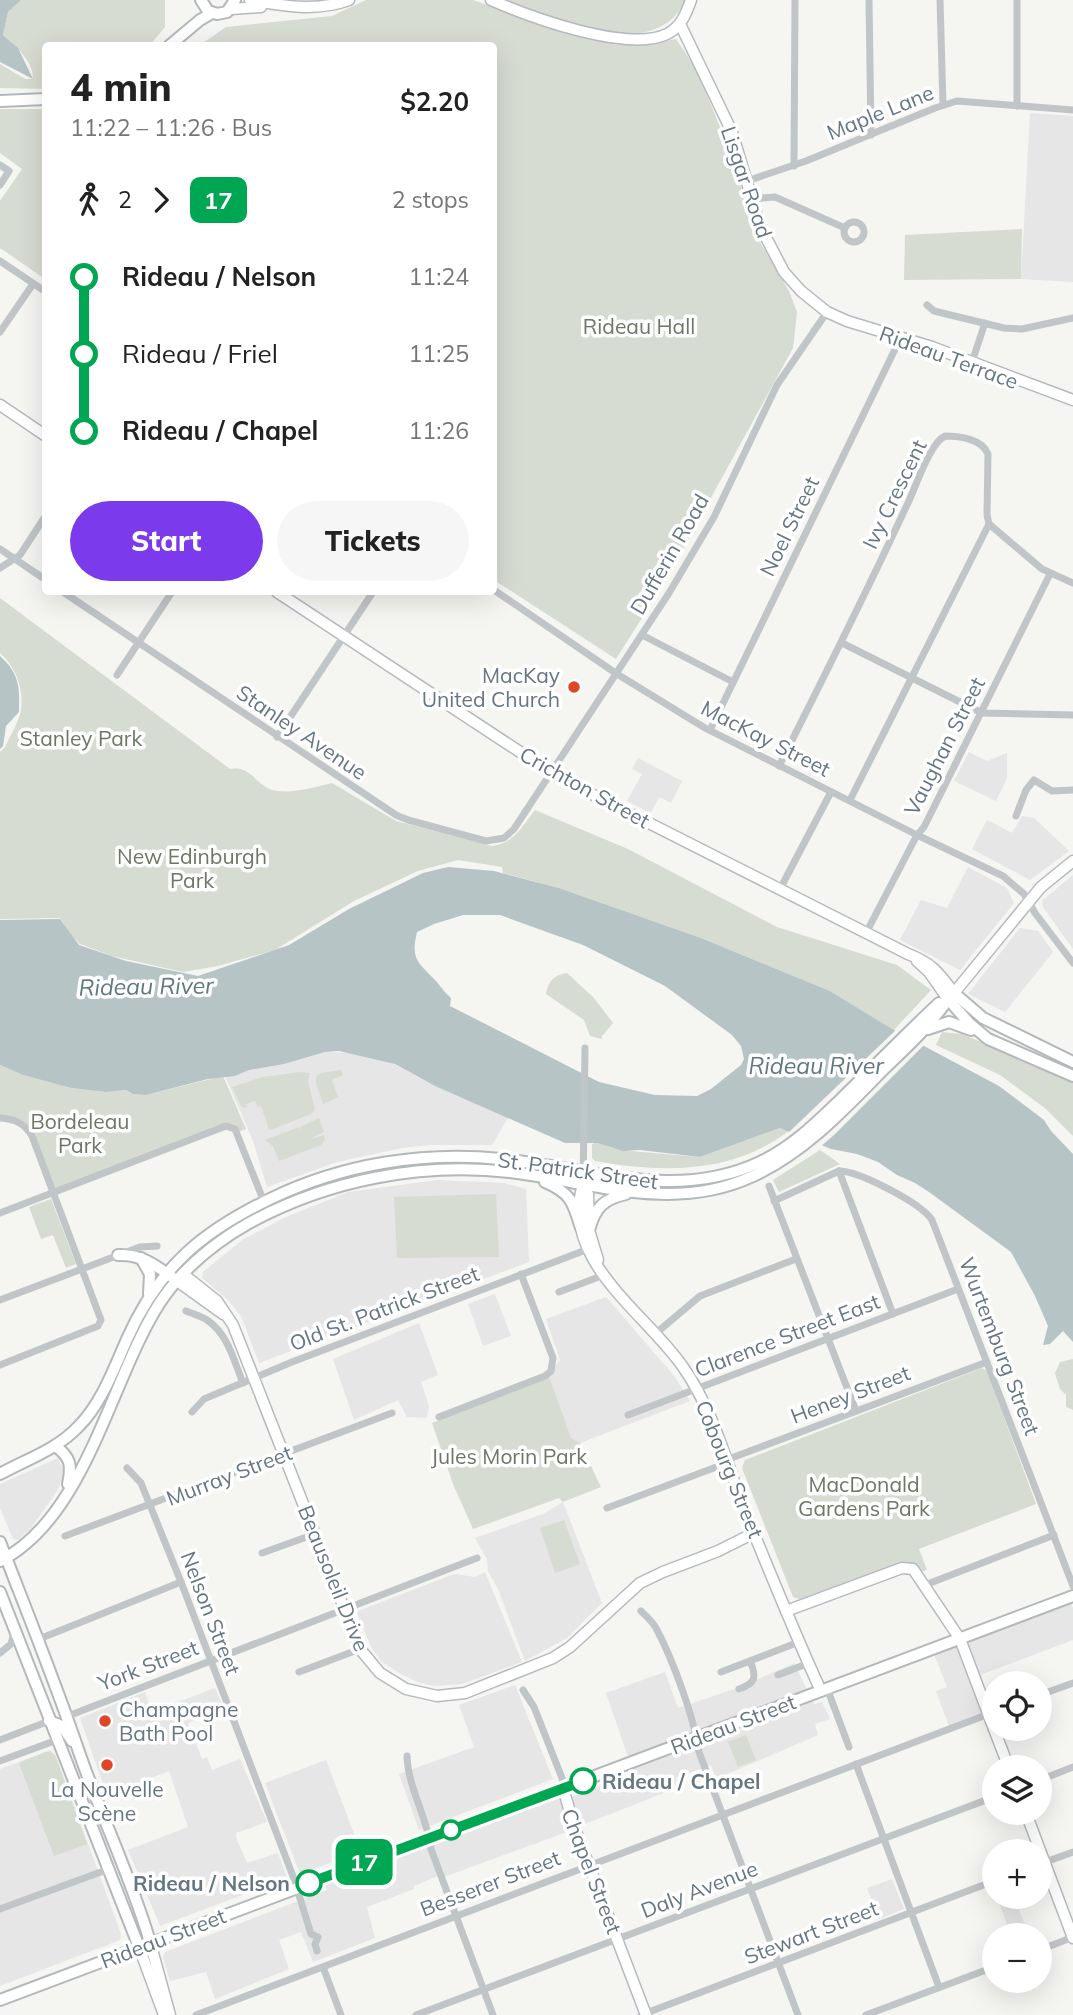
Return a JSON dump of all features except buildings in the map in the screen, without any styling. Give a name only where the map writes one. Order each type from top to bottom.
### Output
[{"type":"main road","points":[[201,0],[204,7],[212,13],[222,14],[233,4]]},
{"type":"main road","points":[[173,42],[187,25],[201,0]]},
{"type":"main road","points":[[173,42],[212,13]]},
{"type":"main road","points":[[0,100],[41,99]]},
{"type":"main road","points":[[951,996],[969,1024],[988,1039]]},
{"type":"main road","points":[[951,996],[983,1018],[1073,1062]]},
{"type":"main road","name":"St. Patrick Street","points":[[66,1494],[160,1302],[180,1277],[216,1244],[250,1222],[304,1198],[340,1186],[396,1174],[429,1171],[471,1169],[526,1174],[634,1193],[682,1194],[719,1189],[763,1171],[801,1142],[951,996]]},
{"type":"main road","points":[[915,1032],[949,1022],[967,1027],[1073,1076]]},
{"type":"main road","name":"St. Patrick Street","points":[[0,1474],[55,1446],[79,1426],[95,1405],[149,1296],[169,1269],[212,1232],[264,1202],[301,1186],[381,1164],[428,1158],[466,1157],[504,1159],[653,1182],[701,1180],[749,1167],[801,1142]]},
{"type":"main road","points":[[526,1174],[556,1186],[566,1194],[573,1202],[585,1229]]},
{"type":"main road","points":[[585,1229],[602,1202],[634,1193]]},
{"type":"main road","points":[[118,1255],[141,1258],[169,1269],[180,1277]]},
{"type":"main road","points":[[141,1258],[150,1274],[149,1296]]},
{"type":"main road","points":[[3,1559],[39,1530],[66,1494],[70,1461],[67,1455],[55,1446]]},
{"type":"main road","points":[[0,1468],[14,1466]]},
{"type":"main road","points":[[0,1542],[3,1559],[39,1639],[136,1900],[145,1944]]},
{"type":"main road","points":[[0,1592],[109,1869],[145,1944]]},
{"type":"main road","name":"Rideau Street","points":[[0,2000],[1073,1596]]},
{"type":"main road","points":[[49,1721],[62,1726],[79,1752]]},
{"type":"street","points":[[250,0],[286,6]]},
{"type":"street","points":[[233,4],[316,7],[349,0]]},
{"type":"street","points":[[491,0],[520,12],[603,36],[648,40],[669,33],[680,24],[691,0]]},
{"type":"street","points":[[794,0],[794,166]]},
{"type":"street","points":[[869,0],[871,135]]},
{"type":"street","points":[[940,0],[943,105]]},
{"type":"street","points":[[1017,0],[1017,106]]},
{"type":"street","name":"Lisgar Road","points":[[680,24],[732,132],[760,226],[784,272],[801,291],[827,312]]},
{"type":"street","name":"Maple Lane","points":[[747,181],[794,166],[957,101],[1073,110]]},
{"type":"street","points":[[0,165],[9,171],[0,185]]},
{"type":"street","points":[[750,199],[775,197],[845,228]]},
{"type":"street","points":[[0,261],[42,290]]},
{"type":"street","points":[[0,332],[33,284]]},
{"type":"street","points":[[927,305],[934,311],[1004,328],[1022,329],[1073,318]]},
{"type":"street","name":"Rideau Terrace","points":[[827,312],[1073,400]]},
{"type":"street","name":"Dufferin Road","points":[[528,807],[617,674],[714,517],[777,385],[827,312]]},
{"type":"street","points":[[972,362],[985,323]]},
{"type":"street","name":"Noel Street","points":[[710,730],[901,337]]},
{"type":"street","points":[[0,405],[42,433]]},
{"type":"street","name":"Ivy Crescent","points":[[779,766],[842,643],[920,479],[933,444],[945,436],[978,442],[985,447],[988,454],[989,524],[850,800]]},
{"type":"street","points":[[0,568],[22,552],[42,521]]},
{"type":"street","points":[[989,524],[1050,574],[1073,583]]},
{"type":"street","points":[[0,548],[42,577]]},
{"type":"street","name":"Vaughan Street","points":[[866,933],[917,835],[924,827],[1050,574]]},
{"type":"street","name":"MacKay Street","points":[[497,592],[617,674],[710,730],[1003,876],[1024,894],[1073,963]]},
{"type":"street","name":"Stanley Avenue","points":[[67,595],[396,815],[469,837],[495,841],[511,833],[528,807]]},
{"type":"street","points":[[117,675],[170,595]]},
{"type":"street","name":"Crichton Street","points":[[282,595],[551,772],[908,954],[951,996]]},
{"type":"street","points":[[277,737],[371,595]]},
{"type":"street","points":[[642,635],[733,682]]},
{"type":"street","points":[[842,643],[982,713],[1073,715]]},
{"type":"street","points":[[1016,816],[1026,790],[1034,780],[1052,791],[1073,790]]},
{"type":"street","points":[[780,889],[831,792]]},
{"type":"street","points":[[951,996],[1041,887],[1073,862]]},
{"type":"street","points":[[583,1185],[585,1048]]},
{"type":"street","points":[[0,1118],[16,1121],[33,1136],[101,1323],[0,1365]]},
{"type":"street","points":[[0,1213],[226,1126],[232,1126],[264,1202]]},
{"type":"street","points":[[774,1201],[839,1171],[893,1314]]},
{"type":"street","name":"Wurtemburg Street","points":[[839,1171],[857,1175],[922,1208],[932,1220],[1073,1586]]},
{"type":"street","name":"Cobourg Street","points":[[583,1185],[587,1194],[585,1229],[602,1273],[678,1360],[697,1388],[799,1642],[824,1689],[849,1747]]},
{"type":"street","points":[[769,1186],[856,1411]]},
{"type":"street","points":[[0,1300],[140,1247],[157,1247]]},
{"type":"street","name":"Old St. Patrick Street","points":[[192,1412],[204,1399],[292,1362],[591,1248]]},
{"type":"street","points":[[655,1334],[700,1296],[796,1259]]},
{"type":"street","points":[[559,1292],[602,1273]]},
{"type":"street","points":[[439,1417],[545,1376],[553,1368],[553,1358],[521,1274]]},
{"type":"street","name":"Beausoleil Drive","points":[[180,1277],[229,1319],[256,1378],[360,1649],[380,1673],[406,1689],[437,1696],[465,1693],[552,1658],[570,1647],[640,1583],[754,1533]]},
{"type":"street","name":"Clarence Street East","points":[[628,1415],[958,1290]]},
{"type":"street","points":[[186,1311],[207,1319],[221,1334],[243,1383]]},
{"type":"street","name":"Heney Street","points":[[607,1508],[987,1362]]},
{"type":"street","name":"Murray Street","points":[[65,1536],[392,1413]]},
{"type":"street","name":"Nelson Street","points":[[127,1468],[141,1482],[181,1582],[293,1877],[311,1934],[307,1941],[316,1947]]},
{"type":"street","points":[[262,1553],[315,1534]]},
{"type":"street","points":[[925,1585],[1054,1535]]},
{"type":"street","name":"York Street","points":[[68,1716],[477,1558]]},
{"type":"street","points":[[786,1611],[902,1567],[910,1568],[925,1585],[960,1639],[982,1692]]},
{"type":"street","points":[[39,1639],[181,1582]]},
{"type":"street","points":[[641,1611],[655,1626],[694,1725],[699,1752],[798,2015]]},
{"type":"street","points":[[2,1653],[13,1640],[14,1628]]},
{"type":"street","points":[[721,1672],[799,1642]]},
{"type":"street","points":[[299,1672],[360,1649]]},
{"type":"street","points":[[739,1689],[754,1680],[751,1661]]},
{"type":"street","points":[[778,1675],[809,1663]]},
{"type":"street","points":[[1052,1691],[1073,1683]]},
{"type":"street","name":"Chapel Street","points":[[523,1690],[534,1707],[562,1778],[564,1799],[644,2014]]},
{"type":"street","name":"Besserer Street","points":[[196,2015],[982,1716]]},
{"type":"street","points":[[0,1740],[49,1721]]},
{"type":"street","points":[[0,1761],[57,1740]]},
{"type":"street","points":[[407,1756],[409,1776],[427,1826],[431,1849],[493,2015]]},
{"type":"street","points":[[856,1765],[939,1987]]},
{"type":"street","points":[[1052,1775],[1073,1767]]},
{"type":"street","name":"Daly Avenue","points":[[416,2015],[982,1802]]},
{"type":"street","points":[[1052,1859],[1073,1852]]},
{"type":"street","points":[[0,1909],[109,1869]]},
{"type":"street","name":"Stewart Street","points":[[644,2014],[982,1886]]},
{"type":"street","points":[[1052,1887],[1073,1937],[1052,1945]]},
{"type":"street","points":[[145,1944],[163,1988],[170,2015]]},
{"type":"street","points":[[145,1944],[164,2015]]},
{"type":"street","points":[[323,1967],[341,2015]]},
{"type":"street","points":[[866,2015],[982,1971]]},
{"type":"shaded area","points":[[1030,113],[1073,116],[1073,282],[1021,279]]},
{"type":"shaded area","points":[[969,752],[987,761],[1007,753],[1007,778],[996,801],[954,781]]},
{"type":"shaded area","points":[[638,758],[682,781],[671,803],[659,797],[651,813],[627,801],[642,774],[632,769]]},
{"type":"shaded area","points":[[1022,816],[1034,818],[1069,851],[1030,880],[972,849],[987,820],[1012,833]]},
{"type":"shaded area","points":[[968,867],[1007,888],[1014,903],[960,970],[900,940],[921,900],[947,908]]},
{"type":"shaded area","points":[[1073,875],[1073,949],[1043,907],[1042,901]]},
{"type":"shaded area","points":[[1020,928],[1038,931],[1053,952],[1005,1012],[968,994]]},
{"type":"shaded area","points":[[325,1052],[355,1053],[390,1062],[429,1083],[508,1118],[492,1145],[402,1148],[337,1162],[267,1187],[253,1141],[225,1076],[235,1076],[249,1070],[284,1064]]},
{"type":"shaded area","points":[[438,1180],[504,1183],[526,1189],[529,1262],[259,1363],[241,1316],[228,1300],[202,1278],[203,1272],[242,1240],[286,1217],[348,1192]]},
{"type":"shaded area","points":[[495,1294],[511,1336],[483,1346],[468,1304]]},
{"type":"shaded area","points":[[606,1297],[675,1377],[690,1401],[580,1443],[571,1439],[549,1376],[560,1360],[546,1319]]},
{"type":"shaded area","points":[[419,1323],[438,1375],[421,1382],[429,1406],[427,1418],[407,1417],[398,1400],[354,1420],[333,1359]]},
{"type":"shaded area","points":[[58,1458],[64,1471],[58,1490],[31,1528],[18,1540],[13,1539],[0,1508],[0,1484]]},
{"type":"shaded area","points":[[563,1502],[602,1603],[567,1638],[525,1661],[498,1589],[488,1571],[487,1559],[475,1538],[543,1514]]},
{"type":"shaded area","points":[[485,1572],[522,1662],[462,1684],[435,1686],[420,1683],[382,1662],[372,1649],[358,1611],[454,1574],[475,1577]]},
{"type":"shaded area","points":[[1068,1598],[1073,1608],[1073,1640],[991,1671],[982,1671],[982,1674],[975,1677],[982,1696],[982,1718],[950,1729],[936,1691],[947,1687],[932,1649]]},
{"type":"shaded area","points":[[794,1663],[814,1704],[822,1702],[830,1719],[815,1724],[818,1735],[716,1779],[711,1765],[676,1778],[679,1787],[580,1826],[569,1798],[634,1774],[606,1693],[665,1672],[678,1708],[743,1686]]},
{"type":"shaded area","points":[[515,1685],[553,1779],[419,1830],[399,1774],[474,1747],[459,1705]]},
{"type":"shaded area","points":[[215,1688],[224,1708],[188,1723],[202,1759],[207,1757],[212,1770],[240,1759],[267,1822],[236,1833],[247,1863],[278,1853],[287,1878],[160,1926],[128,1850],[188,1827],[169,1771],[107,1795],[80,1718],[145,1692],[152,1712]]},
{"type":"shaded area","points":[[50,1750],[56,1756],[121,1934],[120,1940],[0,1986],[0,1769]]},
{"type":"shaded area","points":[[326,1760],[361,1852],[300,1874],[265,1783]]},
{"type":"shaded area","points":[[563,1788],[575,1829],[441,1878],[440,1875],[414,1886],[414,1889],[367,1907],[375,1938],[313,1962],[301,1932],[279,1940],[289,1969],[215,1999],[206,1972],[170,1981],[163,1957],[165,1952],[327,1890],[323,1878]]},
{"type":"shaded area","points":[[892,1879],[904,1909],[879,1919],[867,1888]]},
{"type":"shaded area","points":[[1001,1909],[1019,1909],[1024,1923],[1007,1923]]},
{"type":"green space","points":[[21,0],[165,0],[165,27],[152,42],[42,42],[42,89],[0,88],[0,64],[25,79],[33,79],[27,60],[3,35],[8,12]]},
{"type":"green space","name":"Rideau Hall","points":[[366,0],[473,0],[561,31],[617,45],[648,44],[676,39],[697,70],[728,147],[750,225],[789,291],[797,312],[793,348],[666,580],[616,659],[497,582],[497,42],[204,42],[226,27],[332,16]]},
{"type":"green space","points":[[505,0],[686,0],[671,20],[651,31],[628,34],[576,26]]},
{"type":"green space","points":[[0,109],[42,109],[42,277],[0,248],[0,201],[22,169],[0,153]]},
{"type":"green space","points":[[1022,229],[1021,279],[904,280],[905,235]]},
{"type":"green space","name":"New Edinburgh Park","points":[[0,598],[230,769],[243,770],[271,789],[291,791],[332,783],[396,821],[492,846],[512,838],[535,810],[628,849],[777,927],[897,965],[931,990],[894,1030],[830,991],[701,938],[559,888],[503,873],[502,867],[458,860],[418,871],[354,901],[275,950],[218,966],[183,972],[112,956],[80,944],[60,918],[0,919],[0,752],[20,715],[22,702],[20,686],[14,672],[0,653]]},
{"type":"green space","points":[[567,973],[593,997],[613,1023],[602,1039],[590,1036],[584,1020],[546,994],[552,979]]},
{"type":"green space","points":[[942,1032],[962,1034],[1073,1080],[1073,1136],[1046,1109],[1000,1075],[936,1045]]},
{"type":"green space","name":"Bordeleau Park","points":[[0,1065],[23,1075],[71,1088],[106,1092],[126,1090],[133,1094],[146,1095],[223,1076],[246,1129],[236,1133],[232,1127],[54,1192],[27,1128],[0,1118]]},
{"type":"green space","points":[[341,1070],[343,1075],[332,1080],[338,1097],[323,1104],[316,1077],[321,1073]]},
{"type":"green space","points":[[310,1073],[308,1082],[315,1110],[271,1130],[267,1129],[261,1106],[258,1107],[255,1101],[246,1104],[247,1107],[244,1108],[232,1087],[262,1077]]},
{"type":"green space","points":[[319,1118],[324,1132],[310,1139],[324,1135],[325,1139],[321,1145],[279,1161],[273,1146],[265,1140],[299,1127],[302,1134],[300,1127]]},
{"type":"green space","points":[[780,1128],[789,1131],[744,1156],[696,1167],[621,1165],[595,1161],[592,1158],[592,1144],[598,1142],[631,1151],[700,1157]]},
{"type":"green space","points":[[820,1150],[840,1164],[779,1192],[773,1180]]},
{"type":"green space","points":[[496,1194],[499,1257],[397,1258],[394,1197]]},
{"type":"green space","points":[[51,1199],[76,1264],[66,1268],[53,1235],[41,1239],[29,1207]]},
{"type":"green space","points":[[1073,1359],[1073,1410],[1066,1407],[1066,1395],[1060,1389],[1055,1373],[1060,1362]]},
{"type":"green space","name":"MacDonald Gardens Park","points":[[982,1368],[987,1371],[1036,1504],[919,1549],[927,1570],[921,1572],[912,1563],[901,1562],[802,1600],[793,1597],[742,1468],[745,1460]]},
{"type":"green space","name":"Jules Morin Park","points":[[549,1376],[571,1438],[580,1443],[601,1487],[563,1502],[559,1498],[473,1529],[453,1484],[432,1423]]},
{"type":"green space","points":[[564,1520],[580,1564],[555,1573],[540,1528]]},
{"type":"green space","points":[[746,1735],[756,1760],[738,1767],[728,1742]]},
{"type":"green space","points":[[46,1752],[55,1755],[87,1844],[54,1856],[19,1763]]},
{"type":"water","points":[[0,0],[21,0],[8,12],[3,35],[18,48],[33,79],[0,62]]},
{"type":"water","points":[[0,656],[15,675],[19,712],[6,726],[3,746],[0,749]]},
{"type":"water","name":"Rideau River","points":[[448,867],[494,871],[559,888],[701,938],[830,991],[894,1030],[999,1086],[1044,1120],[1073,1154],[1073,1342],[1063,1331],[1050,1344],[1043,1345],[1048,1326],[1011,1252],[929,1192],[878,1162],[857,1154],[831,1149],[780,1128],[700,1157],[640,1150],[623,1151],[598,1143],[565,1143],[435,1086],[395,1064],[339,1051],[325,1052],[284,1064],[249,1070],[235,1076],[208,1079],[146,1095],[133,1094],[126,1090],[106,1092],[71,1088],[23,1075],[0,1065],[0,920],[60,919],[79,945],[126,961],[198,976],[289,945],[349,909],[423,873]],"holes":[[[463,915],[500,915],[583,945],[665,986],[732,1035],[741,1046],[744,1059],[741,1065],[711,1089],[697,1096],[655,1095],[599,1082],[450,1006],[451,998],[415,955],[417,932]]]},
{"type":"pier","points":[[898,1028],[926,1043],[834,1135],[819,1148],[787,1134]]},
{"type":"bus line","name":"17","points":[[309,1883],[583,1781]]},
{"type":"place","name":"MacKay United Church","points":[[574,687]]},
{"type":"place","name":"Champagne Bath Pool","points":[[105,1721]]},
{"type":"place","name":"La Nouvelle Scène","points":[[107,1765]]},
{"type":"place","name":"Rideau / Chapel","points":[[583,1781]]},
{"type":"place","name":"Rideau / Nelson","points":[[309,1883]]},
{"type":"park label","name":"Stanley Park","points":[[81,738]]}]
